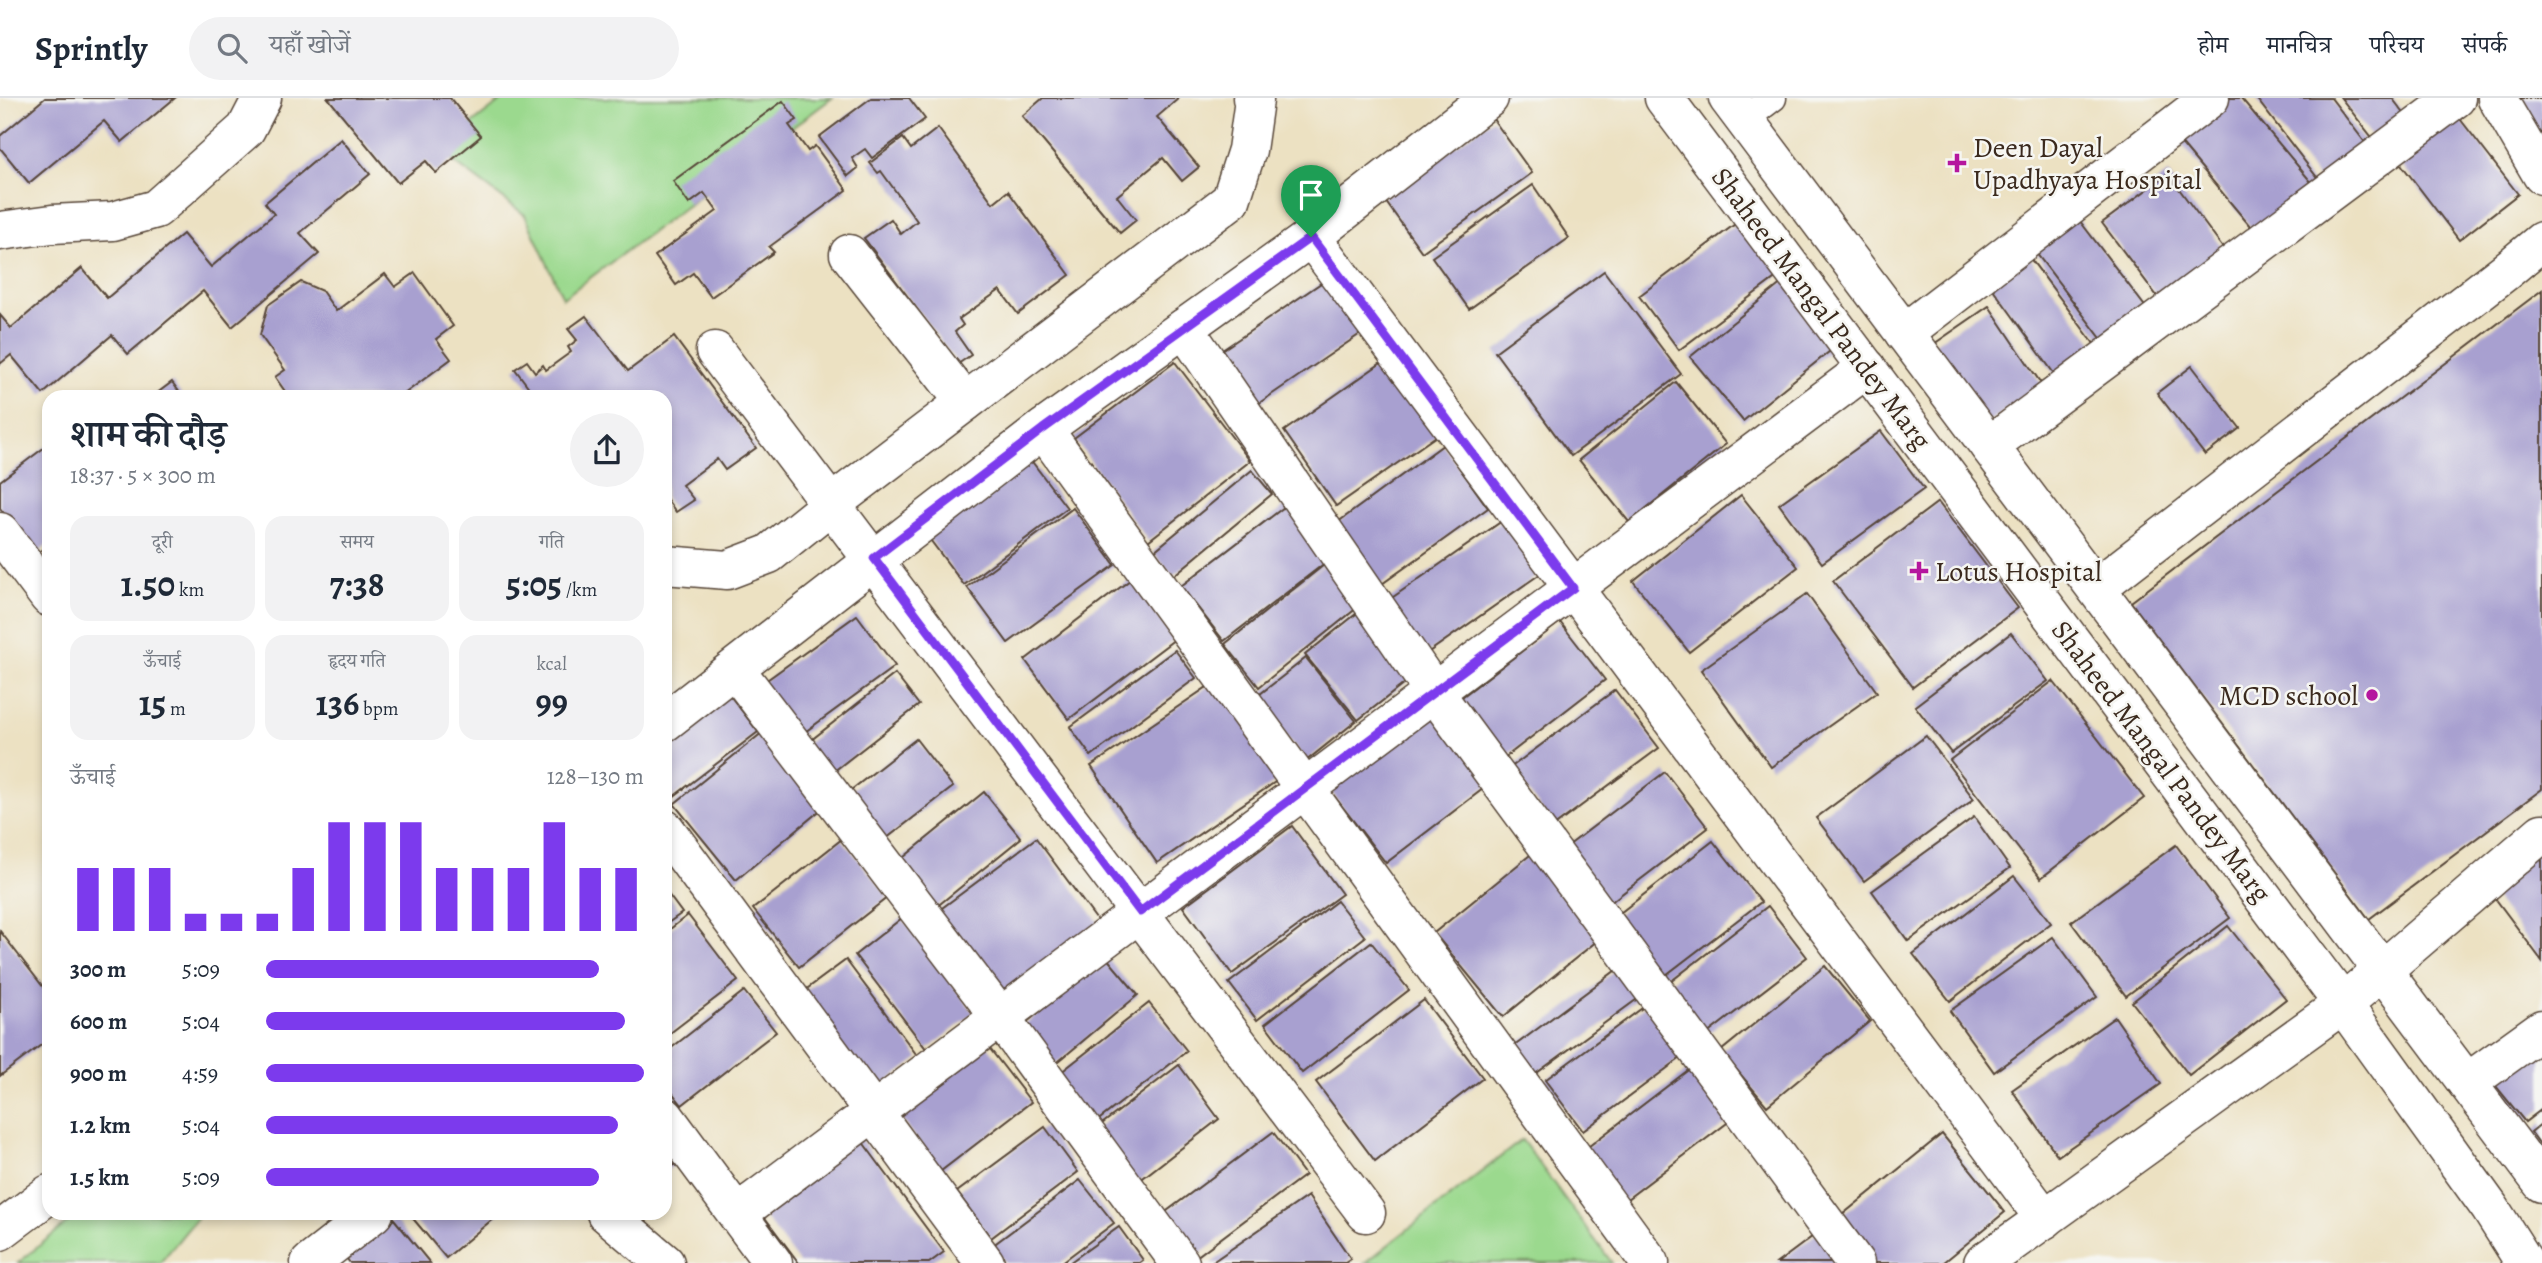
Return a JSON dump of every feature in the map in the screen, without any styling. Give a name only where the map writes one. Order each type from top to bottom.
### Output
[{"type":"street","points":[[0,230],[113,221],[156,209],[246,129],[261,98]]},
{"type":"street","points":[[672,566],[727,570],[769,554],[1231,200],[1247,150],[1254,100],[1252,98]]},
{"type":"street","points":[[672,717],[1043,429],[1311,237],[1489,98]]},
{"type":"street","name":"Shaheed Mangal Pandey Marg","points":[[1664,98],[2343,1004],[2490,1208],[2525,1263]]},
{"type":"street","points":[[1904,333],[2210,98]]},
{"type":"street","points":[[1989,446],[2456,98]]},
{"type":"street","points":[[2497,98],[2542,175]]},
{"type":"street","name":"Shaheed Mangal Pandey Marg","points":[[1748,105],[1904,333],[2542,1183]]},
{"type":"street","points":[[1311,237],[2045,1219]]},
{"type":"street","points":[[2096,588],[2542,241]]},
{"type":"street","points":[[849,254],[965,402]]},
{"type":"street","points":[[1184,328],[1434,692],[1855,1263]]},
{"type":"street","points":[[715,351],[830,505],[874,558],[1366,1213]]},
{"type":"street","points":[[737,1214],[1867,368]]},
{"type":"street","points":[[1043,429],[1650,1263]]},
{"type":"street","points":[[0,532],[42,588]]},
{"type":"street","points":[[735,669],[1000,1017],[1180,1263]]},
{"type":"street","points":[[1983,1263],[2343,1004],[2542,833]]},
{"type":"street","points":[[672,838],[985,1263]]},
{"type":"street","points":[[2467,1083],[2542,1029]]},
{"type":"street","points":[[672,1127],[773,1263]]},
{"type":"street","points":[[0,1231],[42,1199]]},
{"type":"street","points":[[310,1263],[365,1220]]},
{"type":"street","points":[[614,1220],[665,1263]]},
{"type":"green space","points":[[505,98],[832,98],[563,298],[525,215],[438,150]]},
{"type":"green space","points":[[1522,1140],[1612,1263],[1365,1263]]},
{"type":"green space","points":[[70,1220],[195,1220],[160,1263],[18,1263]]},
{"type":"building","points":[[45,98],[175,98],[122,142],[104,121],[29,183],[0,148],[0,136]]},
{"type":"building","points":[[328,98],[450,98],[481,136],[436,173],[426,161],[398,183]]},
{"type":"building","points":[[871,98],[909,98],[925,119],[872,158],[865,149],[852,158],[858,168],[848,176],[819,137]]},
{"type":"building","points":[[1043,98],[1179,98],[1157,117],[1199,167],[1182,181],[1163,158],[1117,196],[1136,220],[1120,233],[1022,116]]},
{"type":"building","points":[[2220,98],[2241,98],[2317,189],[2260,238],[2175,136]]},
{"type":"building","points":[[2256,98],[2331,98],[2370,149],[2323,185]]},
{"type":"building","points":[[2341,98],[2392,98],[2413,125],[2382,150]]},
{"type":"building","points":[[2512,98],[2542,98],[2542,136]]},
{"type":"building","points":[[783,101],[797,120],[789,125],[808,151],[815,146],[847,190],[769,247],[774,252],[711,297],[693,273],[676,285],[655,256],[717,211],[704,193],[689,204],[673,181]]},
{"type":"building","points":[[2457,115],[2518,194],[2459,240],[2398,160]]},
{"type":"building","points":[[1493,119],[1532,173],[1422,252],[1383,198]]},
{"type":"building","points":[[938,128],[993,203],[1008,191],[1070,275],[1018,314],[1000,290],[959,319],[963,325],[955,332],[971,355],[958,364],[864,238],[891,219],[901,234],[917,221],[881,171],[878,173],[870,163],[903,138],[911,149]]},
{"type":"building","points":[[341,139],[370,174],[300,233],[319,254],[232,327],[203,291],[128,354],[112,335],[48,390],[42,390],[42,393],[11,355],[0,364],[0,315],[11,328],[82,268],[107,298],[183,234],[211,267],[274,214],[265,203]]},
{"type":"building","points":[[2168,174],[2225,251],[2160,300],[2102,223]]},
{"type":"building","points":[[1533,185],[1569,238],[1469,309],[1432,257]]},
{"type":"building","points":[[2070,208],[2153,317],[2110,350],[2027,241]]},
{"type":"building","points":[[1750,213],[1790,267],[1679,350],[1639,296]]},
{"type":"building","points":[[2021,246],[2101,353],[2063,386],[1983,275]]},
{"type":"building","points":[[1604,271],[1681,374],[1571,456],[1495,352]]},
{"type":"building","points":[[415,273],[453,326],[436,339],[451,359],[409,390],[284,390],[275,377],[285,370],[260,335],[268,305],[301,282],[322,291],[336,311],[385,274],[395,287]]},
{"type":"building","points":[[1330,277],[1366,330],[1249,410],[1212,357]]},
{"type":"building","points":[[1788,278],[1840,343],[1743,421],[1690,357]]},
{"type":"building","name":"MCD school","points":[[2542,290],[2542,789],[2369,919],[2131,602]]},
{"type":"building","points":[[1989,306],[2042,385],[1984,425],[1931,346]]},
{"type":"building","points":[[586,316],[628,371],[674,337],[756,448],[725,470],[717,459],[682,485],[694,500],[676,512],[672,507],[672,390],[531,390],[515,369],[527,361],[535,372],[543,365],[546,370],[571,352],[568,347],[577,340],[568,329]]},
{"type":"building","points":[[1387,359],[1439,434],[1336,506],[1284,431]]},
{"type":"building","points":[[1175,362],[1250,461],[1148,541],[1074,438]]},
{"type":"building","points":[[2192,366],[2240,428],[2205,455],[2157,393]]},
{"type":"building","points":[[172,382],[178,390],[161,390]]},
{"type":"building","points":[[1676,382],[1726,444],[1629,522],[1579,460]]},
{"type":"building","points":[[1881,431],[1924,489],[1822,563],[1779,504]]},
{"type":"building","points":[[1443,445],[1488,508],[1379,586],[1334,525]]},
{"type":"building","points":[[42,449],[42,550],[35,555],[0,508],[0,481]]},
{"type":"building","points":[[1027,455],[1067,508],[964,585],[925,533]]},
{"type":"building","points":[[1252,470],[1272,494],[1173,576],[1153,552]]},
{"type":"building","points":[[1741,495],[1798,567],[1689,652],[1633,581]]},
{"type":"building","points":[[1938,502],[2018,608],[1913,687],[1833,581]]},
{"type":"building","points":[[1288,504],[1330,559],[1224,641],[1181,586]]},
{"type":"building","points":[[1073,508],[1115,565],[1008,643],[967,587]]},
{"type":"building","points":[[1505,519],[1543,572],[1423,656],[1386,602]]},
{"type":"building","points":[[1329,561],[1363,603],[1259,687],[1225,644]]},
{"type":"building","points":[[1130,580],[1175,639],[1069,719],[1025,660]]},
{"type":"building","points":[[1807,594],[1877,692],[1771,767],[1701,670]]},
{"type":"building","points":[[1361,610],[1414,676],[1358,720],[1305,655]]},
{"type":"building","points":[[857,615],[895,666],[798,737],[760,685]]},
{"type":"building","points":[[1560,622],[1605,680],[1503,759],[1458,700]]},
{"type":"building","points":[[2011,633],[2048,681],[1951,753],[1915,706]]},
{"type":"building","points":[[1175,650],[1196,678],[1091,756],[1070,727]]},
{"type":"building","points":[[1306,658],[1356,721],[1306,761],[1255,698]]},
{"type":"building","points":[[895,674],[919,705],[829,775],[805,745]]},
{"type":"building","points":[[1216,681],[1281,778],[1157,863],[1091,766]]},
{"type":"building","points":[[2053,681],[2144,798],[2041,878],[1950,760]]},
{"type":"building","points":[[721,684],[758,732],[672,798],[672,721]]},
{"type":"building","points":[[1615,690],[1659,748],[1554,826],[1510,768]]},
{"type":"building","points":[[1434,707],[1492,782],[1386,863],[1328,788]]},
{"type":"building","points":[[763,732],[824,807],[736,880],[674,804]]},
{"type":"building","points":[[1926,736],[1974,799],[1864,881],[1816,818]]},
{"type":"building","points":[[916,739],[953,787],[878,845],[841,798]]},
{"type":"building","points":[[1665,772],[1708,828],[1607,905],[1564,849]]},
{"type":"building","points":[[984,792],[1021,838],[930,912],[893,866]]},
{"type":"building","points":[[1974,817],[2010,868],[1908,941],[1872,891]]},
{"type":"building","points":[[1292,826],[1342,894],[1232,974],[1183,907]]},
{"type":"building","points":[[1036,838],[1099,923],[997,999],[934,914]]},
{"type":"building","points":[[842,839],[888,897],[799,967],[753,909]]},
{"type":"building","points":[[1713,841],[1761,902],[1658,981],[1611,920]]},
{"type":"building","points":[[2176,845],[2230,918],[2126,996],[2071,922]]},
{"type":"building","points":[[2534,850],[2542,860],[2542,961],[2486,886]]},
{"type":"building","points":[[1535,851],[1603,936],[1503,1017],[1434,933]]},
{"type":"building","points":[[2014,876],[2051,923],[1950,1001],[1913,954]]},
{"type":"building","points":[[672,899],[682,913],[672,920]]},
{"type":"building","points":[[1337,901],[1365,937],[1257,1020],[1229,983]]},
{"type":"building","points":[[1768,906],[1807,957],[1703,1037],[1665,986]]},
{"type":"building","points":[[688,915],[738,981],[672,1032],[672,928]]},
{"type":"building","points":[[902,918],[974,1013],[927,1050],[855,955]]},
{"type":"building","points":[[2228,926],[2286,999],[2189,1075],[2132,1002]]},
{"type":"building","points":[[0,931],[42,985],[42,1044],[0,1076]]},
{"type":"building","points":[[2053,937],[2097,997],[1994,1072],[1950,1011]]},
{"type":"building","points":[[1371,942],[1409,990],[1302,1073],[1265,1024]]},
{"type":"building","points":[[1106,957],[1138,995],[1047,1071],[1015,1032]]},
{"type":"building","points":[[846,960],[919,1058],[873,1092],[800,994]]},
{"type":"building","points":[[1623,965],[1644,994],[1534,1075],[1513,1047]]},
{"type":"building","points":[[1825,966],[1870,1021],[1767,1106],[1721,1051]]},
{"type":"building","points":[[744,991],[776,1032],[682,1105],[672,1093],[672,1048]]},
{"type":"building","points":[[1424,1000],[1483,1078],[1375,1161],[1316,1082]]},
{"type":"building","points":[[1149,1003],[1187,1051],[1092,1125],[1055,1077]]},
{"type":"building","points":[[1645,1006],[1682,1057],[1583,1131],[1545,1080]]},
{"type":"building","points":[[2115,1017],[2161,1084],[2058,1156],[2012,1090]]},
{"type":"building","points":[[2542,1040],[2542,1109],[2525,1122],[2491,1080]]},
{"type":"building","points":[[987,1045],[1031,1102],[941,1171],[897,1114]]},
{"type":"building","points":[[1179,1065],[1219,1119],[1135,1184],[1094,1130]]},
{"type":"building","points":[[1691,1068],[1731,1120],[1623,1202],[1584,1150]]},
{"type":"building","points":[[2542,1123],[2542,1147],[2531,1132]]},
{"type":"building","points":[[1045,1127],[1078,1172],[991,1238],[957,1192]]},
{"type":"building","points":[[1273,1132],[1305,1175],[1196,1257],[1163,1214]]},
{"type":"building","points":[[1942,1134],[2005,1212],[1943,1263],[1862,1263],[1831,1224]]},
{"type":"building","points":[[859,1137],[944,1252],[929,1263],[799,1263],[760,1211]]},
{"type":"building","points":[[672,1141],[685,1157],[672,1167]]},
{"type":"building","points":[[1080,1180],[1114,1223],[1061,1263],[1006,1263],[992,1246]]},
{"type":"building","points":[[1308,1196],[1351,1259],[1345,1263],[1211,1263]]},
{"type":"building","points":[[395,1220],[430,1263],[350,1263],[347,1259]]},
{"type":"building","points":[[414,1220],[492,1220],[446,1258]]},
{"type":"building","points":[[1119,1227],[1143,1260],[1139,1263],[1069,1263]]},
{"type":"building","points":[[1824,1228],[1850,1263],[1777,1263]]},
{"type":"place","name":"Deen Dayal Upadhyaya Hospital","points":[[1957,163]]},
{"type":"place","name":"Lotus Hospital","points":[[1919,571]]},
{"type":"place","name":"MCD school","points":[[2372,695]]},
{"type":"route","points":[[1311,237],[1573,588],[1140,912],[874,558],[1043,429],[1311,237]]}]
